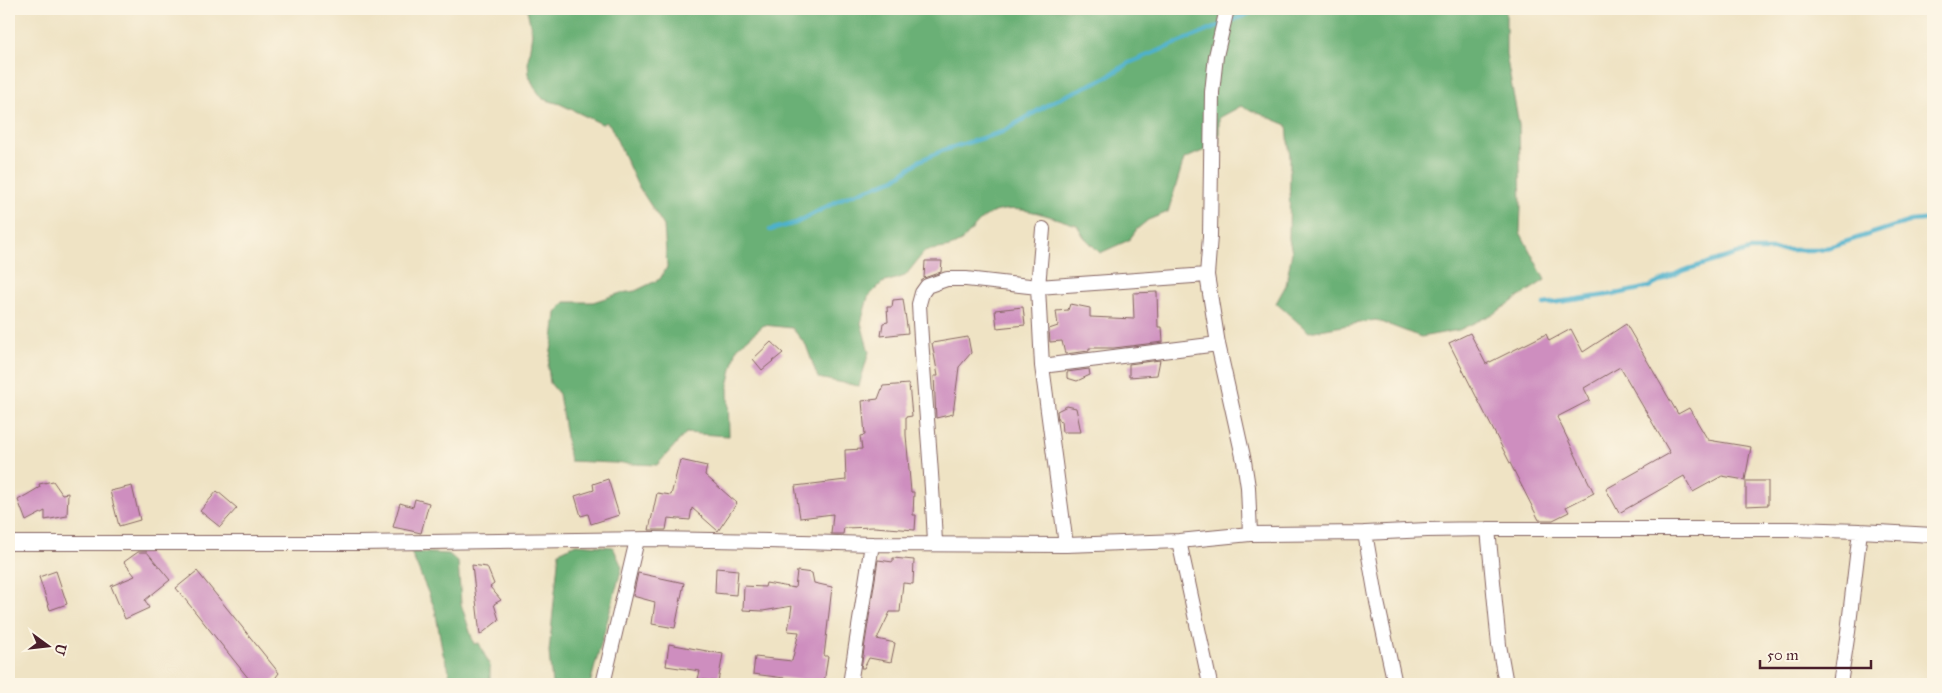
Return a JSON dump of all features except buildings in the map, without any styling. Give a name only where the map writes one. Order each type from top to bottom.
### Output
[{"type":"street","points":[[1226,9],[1216,56],[1212,92],[1210,236],[1207,275],[1218,344],[1244,461],[1248,487],[1250,534]]},
{"type":"street","points":[[1042,229],[1038,287],[1042,366],[1066,544]]},
{"type":"street","points":[[935,544],[919,304],[926,286],[947,279],[966,279],[1038,287],[1207,275]]},
{"type":"street","points":[[1042,366],[1218,344]]},
{"type":"street","points":[[9,542],[348,544],[768,540],[872,544],[1066,544],[1179,540],[1250,534],[1488,529],[1708,528],[1860,531],[1933,535]]},
{"type":"street","points":[[1488,529],[1499,645],[1506,684]]},
{"type":"street","points":[[1840,684],[1860,531]]},
{"type":"street","points":[[1365,533],[1376,602],[1395,684]]},
{"type":"street","points":[[603,684],[637,540]]},
{"type":"street","points":[[1179,540],[1210,684]]},
{"type":"street","points":[[850,684],[872,544]]},
{"type":"green space","points":[[527,9],[1506,9],[1506,55],[1519,125],[1520,232],[1545,280],[1495,313],[1459,330],[1421,337],[1376,320],[1309,332],[1276,303],[1286,285],[1292,252],[1289,239],[1290,158],[1287,125],[1241,106],[1219,118],[1219,144],[1184,159],[1168,212],[1148,220],[1137,229],[1129,240],[1100,253],[1084,237],[1077,225],[1043,214],[1008,210],[997,211],[986,216],[955,245],[925,251],[905,276],[882,283],[868,297],[861,323],[869,352],[859,386],[818,378],[806,345],[792,328],[764,325],[737,348],[728,386],[729,436],[686,433],[657,465],[570,461],[559,394],[550,383],[548,367],[556,313],[565,302],[593,302],[621,293],[635,291],[660,279],[667,267],[664,226],[637,184],[610,125],[606,122],[602,124],[560,104],[543,99],[534,87],[529,75],[528,61],[532,33]]},
{"type":"green space","points":[[576,544],[613,547],[622,567],[590,684],[552,684],[549,652],[559,552]]},
{"type":"green space","points":[[411,552],[449,554],[458,562],[461,604],[474,644],[479,643],[490,666],[490,684],[451,684],[448,666],[443,654],[435,609]]},
{"type":"waterway","points":[[770,230],[796,223],[843,198],[895,179],[919,161],[944,150],[1002,132],[1054,101],[1107,77],[1129,63],[1260,9]]},
{"type":"waterway","points":[[1544,304],[1649,287],[1682,271],[1750,250],[1820,250],[1911,221],[1933,219]]}]
